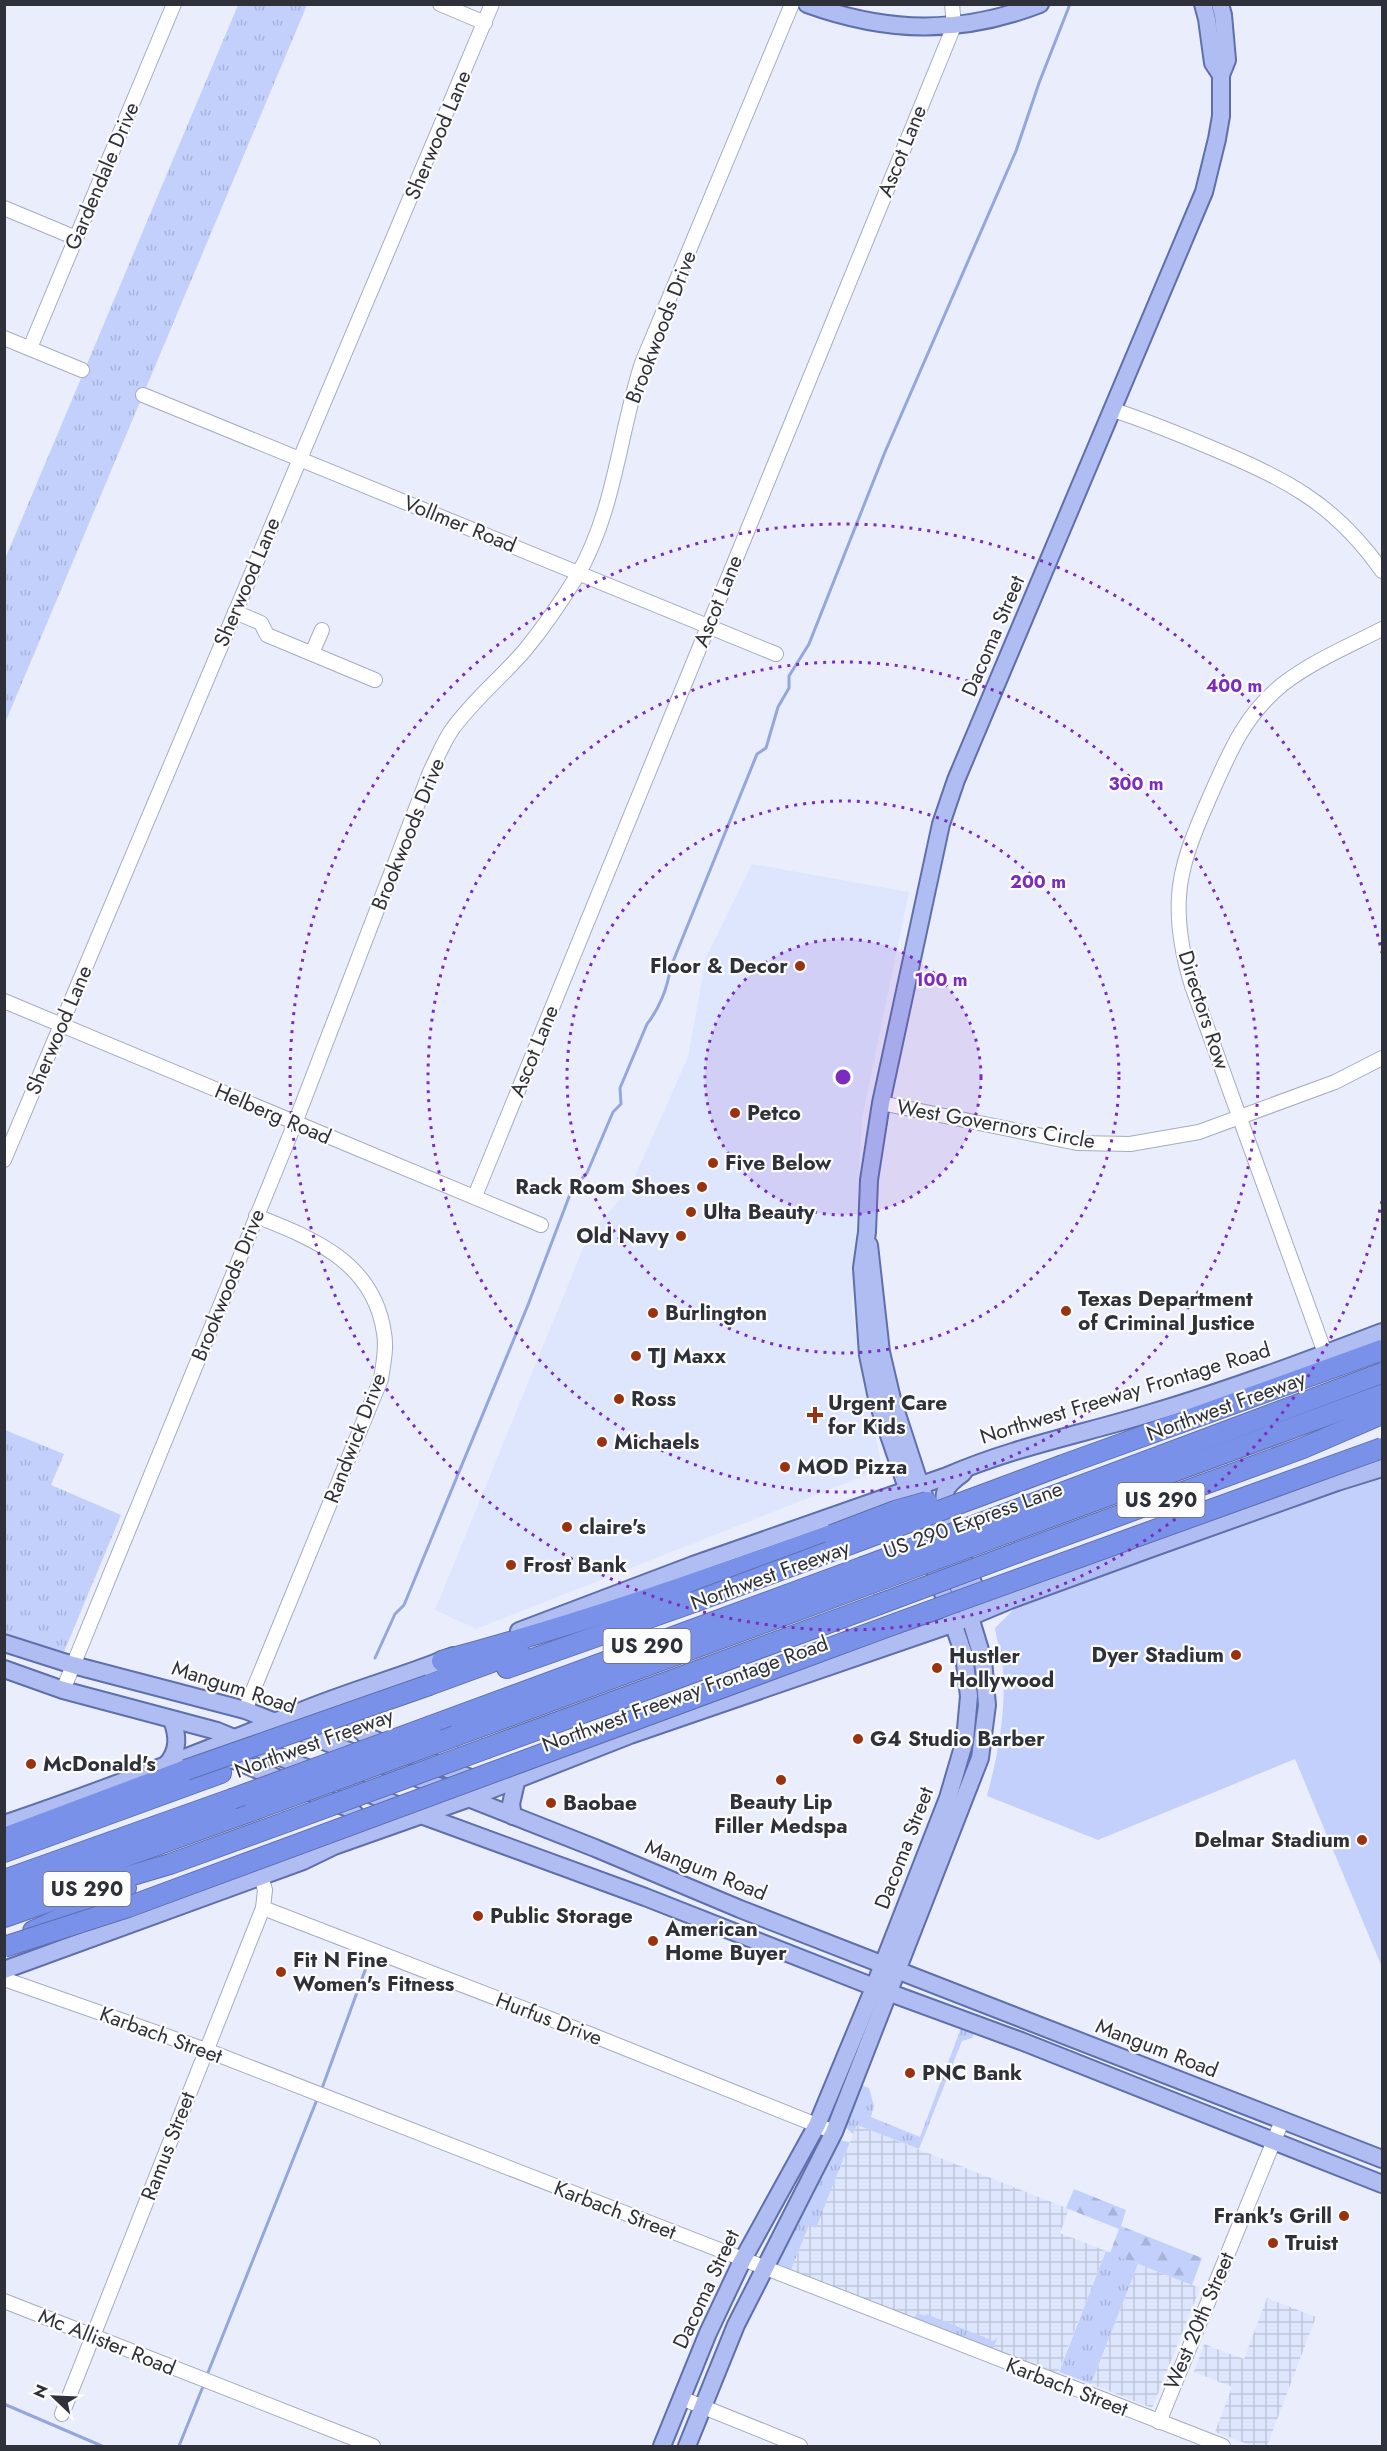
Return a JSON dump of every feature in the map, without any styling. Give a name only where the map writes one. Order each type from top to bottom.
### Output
[{"type":"highway","points":[[4,1852],[1383,1350]]},
{"type":"highway","name":"Northwest Freeway","points":[[4,1881],[431,1726],[866,1575],[1005,1514],[1383,1372]]},
{"type":"highway","name":"US 290 Express Lane","points":[[4,1900],[455,1736],[866,1575],[1383,1395]]},
{"type":"highway","name":"US 290","points":[[4,1917],[82,1890],[170,1864],[286,1822],[1302,1448],[1383,1414]]},
{"type":"highway","points":[[1302,1448],[1383,1430]]},
{"type":"highway","points":[[4,1945],[128,1907],[900,1622],[1383,1448]]},
{"type":"highway","points":[[442,1660],[511,1642],[708,1580],[895,1511],[1063,1465]]},
{"type":"highway","points":[[4,1838],[186,1770],[550,1641],[670,1602],[694,1602]]},
{"type":"highway","points":[[4,1866],[60,1852],[87,1851]]},
{"type":"highway","points":[[4,1945],[132,1885],[170,1864]]},
{"type":"main road","points":[[807,4],[836,15],[876,24],[915,28],[954,26],[1014,14],[1040,4]]},
{"type":"main road","name":"Dacoma Street","points":[[1203,4],[1213,63],[1221,75]]},
{"type":"main road","name":"Dacoma Street","points":[[662,2446],[742,2261],[817,2125],[881,1990],[980,1758],[987,1705],[983,1660],[962,1620],[914,1487],[878,1403],[875,1354],[862,1268],[867,1232],[869,1180],[881,1103],[941,824],[956,780],[1204,192],[1219,127],[1221,75],[1227,60],[1220,4]]},
{"type":"main road","name":"Northwest Freeway Frontage Road","points":[[4,1824],[200,1754],[278,1723],[297,1713],[693,1565],[976,1463],[1157,1412],[1231,1388],[1383,1332]]},
{"type":"main road","points":[[976,1463],[948,1486],[944,1495],[947,1515],[976,1590],[984,1597],[994,1597],[1083,1574]]},
{"type":"main road","name":"Northwest Freeway Frontage Road","points":[[4,1970],[303,1861],[334,1846],[630,1735],[962,1620],[1337,1482],[1383,1468]]},
{"type":"main road","name":"Mangum Road","points":[[4,1643],[73,1665],[245,1710],[595,1848],[740,1909],[1383,2159]]},
{"type":"main road","name":"Mangum Road","points":[[4,1669],[63,1690],[217,1731],[421,1815],[1021,2041],[1383,2184]]},
{"type":"main road","points":[[362,1690],[355,1707],[353,1721],[358,1730],[368,1737],[481,1782],[509,1781],[513,1816]]},
{"type":"main road","points":[[167,1764],[173,1757],[177,1744],[172,1720]]},
{"type":"main road","points":[[200,1754],[237,1761],[348,1808],[355,1814],[357,1821],[351,1832],[334,1846]]},
{"type":"main road","points":[[585,1875],[595,1848]]},
{"type":"main road","points":[[732,1931],[740,1909]]},
{"type":"main road","name":"Dacoma Street","points":[[687,2446],[736,2325],[834,2132],[881,1990]]},
{"type":"main road","points":[[1021,2041],[1028,2022]]},
{"type":"main road","points":[[1143,2091],[1151,2070]]},
{"type":"street","name":"Gardendale Drive","points":[[30,348],[174,4]]},
{"type":"street","points":[[440,4],[485,23]]},
{"type":"street","name":"Sherwood Lane","points":[[4,1160],[492,4]]},
{"type":"street","name":"Brookwoods Drive","points":[[63,1690],[295,1123],[430,772],[450,733],[469,708],[524,651],[556,610],[579,573],[601,521],[613,484],[632,394],[642,363],[792,4]]},
{"type":"street","name":"Ascot Lane","points":[[475,1196],[954,26],[952,4]]},
{"type":"street","points":[[4,208],[76,238]]},
{"type":"street","points":[[4,338],[82,370]]},
{"type":"street","name":"Vollmer Road","points":[[143,395],[776,654]]},
{"type":"street","points":[[1113,410],[1242,460],[1282,479],[1319,503],[1343,524],[1383,571]]},
{"type":"street","points":[[235,612],[261,623],[267,635],[375,680]]},
{"type":"street","name":"Directors Row","points":[[1325,1353],[1184,961],[1179,921],[1179,895],[1184,863],[1195,831],[1233,743],[1252,715],[1282,685],[1316,662],[1383,629]]},
{"type":"street","points":[[312,653],[322,630]]},
{"type":"street","name":"Helberg Road","points":[[4,1001],[542,1225]]},
{"type":"street","name":"West Governors Circle","points":[[881,1103],[1077,1143],[1130,1144],[1199,1132],[1335,1082],[1383,1058]]},
{"type":"street","name":"Randwick Drive","points":[[245,1710],[381,1379],[385,1354],[385,1334],[378,1308],[365,1282],[340,1256],[299,1233],[256,1216]]},
{"type":"street","name":"Ramus Street","points":[[62,2414],[263,1908],[265,1890],[261,1876]]},
{"type":"street","name":"Hurfus Drive","points":[[263,1908],[592,2035],[834,2132]]},
{"type":"street","name":"Karbach Street","points":[[4,1979],[206,2050],[742,2261],[1223,2446]]},
{"type":"street","name":"West 20th Street","points":[[1159,2422],[1282,2121]]},
{"type":"street","name":"Mc Allister Road","points":[[4,2301],[373,2446]]},
{"type":"street","points":[[681,2398],[800,2446]]},
{"type":"shaded area","points":[[752,864],[909,892],[862,1118],[852,1311],[882,1469],[476,1629],[435,1610],[588,1236],[629,1189],[688,1057],[706,957]]},
{"type":"shaded area","points":[[857,2125],[1069,2209],[1060,2233],[1106,2251],[1057,2375],[791,2270],[809,2225],[816,2227]]},
{"type":"shaded area","points":[[1138,2264],[1200,2288],[1152,2408],[1091,2384]]},
{"type":"shaded area","points":[[1267,2298],[1316,2317],[1267,2446],[1253,2446],[1215,2432],[1232,2387],[1194,2372],[1204,2344],[1244,2359]]},
{"type":"green space","points":[[238,5],[307,5],[5,723],[5,559]]},
{"type":"green space","points":[[5,1430],[64,1454],[51,1485],[121,1515],[64,1652],[5,1633]]},
{"type":"green space","points":[[1382,1477],[1382,1967],[1295,1759],[1098,1840],[987,1796],[998,1749],[1004,1686],[995,1628],[1015,1608],[1340,1490]]},
{"type":"green space","points":[[961,2028],[972,2029],[974,2033],[972,2038],[962,2041],[919,2149],[857,2125],[853,2134],[843,2125],[861,2085],[869,2088],[874,2106],[871,2117],[920,2137]]},
{"type":"green space","points":[[838,2140],[850,2142],[816,2228],[809,2225],[791,2270],[777,2267],[773,2260]]},
{"type":"green space","points":[[1074,2189],[1126,2210],[1121,2226],[1202,2258],[1192,2285],[1110,2253],[1119,2229],[1066,2208]]},
{"type":"green space","points":[[1106,2251],[1138,2264],[1091,2384],[1059,2372]]},
{"type":"green space","points":[[917,2313],[925,2316],[926,2314],[994,2341],[998,2336],[993,2349],[914,2318]]},
{"type":"waterway","points":[[375,1658],[395,1614],[404,1605],[528,1305],[572,1189],[587,1173],[613,1112],[621,1104],[620,1088],[647,1024],[662,998],[670,969],[757,754],[766,748],[778,707],[789,688],[789,676],[809,644],[885,452],[1016,151],[1039,83],[1070,4]]},
{"type":"waterway","points":[[321,2091],[367,1965]]},
{"type":"waterway","points":[[207,2375],[318,2097]]},
{"type":"waterway","points":[[179,2446],[204,2384]]},
{"type":"waterway","points":[[4,2404],[102,2446]]},
{"type":"place","name":"Floor & Decor","points":[[800,966]]},
{"type":"place","name":"Petco","points":[[735,1113]]},
{"type":"place","name":"Five Below","points":[[713,1163]]},
{"type":"place","name":"Rack Room Shoes","points":[[702,1187]]},
{"type":"place","name":"Ulta Beauty","points":[[691,1212]]},
{"type":"place","name":"Old Navy","points":[[681,1236]]},
{"type":"place","name":"Texas Department of Criminal Justice","points":[[1066,1311]]},
{"type":"place","name":"Burlington","points":[[653,1313]]},
{"type":"place","name":"TJ Maxx","points":[[636,1356]]},
{"type":"place","name":"Ross","points":[[619,1399]]},
{"type":"place","name":"Urgent Care for Kids","points":[[815,1415]]},
{"type":"place","name":"Michaels","points":[[602,1442]]},
{"type":"place","name":"MOD Pizza","points":[[785,1467]]},
{"type":"place","name":"claire's","points":[[567,1527]]},
{"type":"place","name":"Frost Bank","points":[[511,1565]]},
{"type":"place","name":"Dyer Stadium","points":[[1236,1655]]},
{"type":"place","name":"Hustler Hollywood","points":[[937,1668]]},
{"type":"place","name":"G4 Studio Barber","points":[[858,1739]]},
{"type":"place","name":"McDonald's","points":[[31,1764]]},
{"type":"place","name":"Beauty Lip Filler Medspa","points":[[781,1780]]},
{"type":"place","name":"Baobae","points":[[551,1803]]},
{"type":"place","name":"Delmar Stadium","points":[[1362,1840]]},
{"type":"place","name":"Public Storage","points":[[478,1916]]},
{"type":"place","name":"American Home Buyer","points":[[653,1941]]},
{"type":"place","name":"Fit N Fine Women's Fitness","points":[[281,1972]]},
{"type":"place","name":"PNC Bank","points":[[910,2073]]},
{"type":"place","name":"Frank's Grill","points":[[1344,2216]]},
{"type":"place","name":"Truist","points":[[1273,2243]]}]
